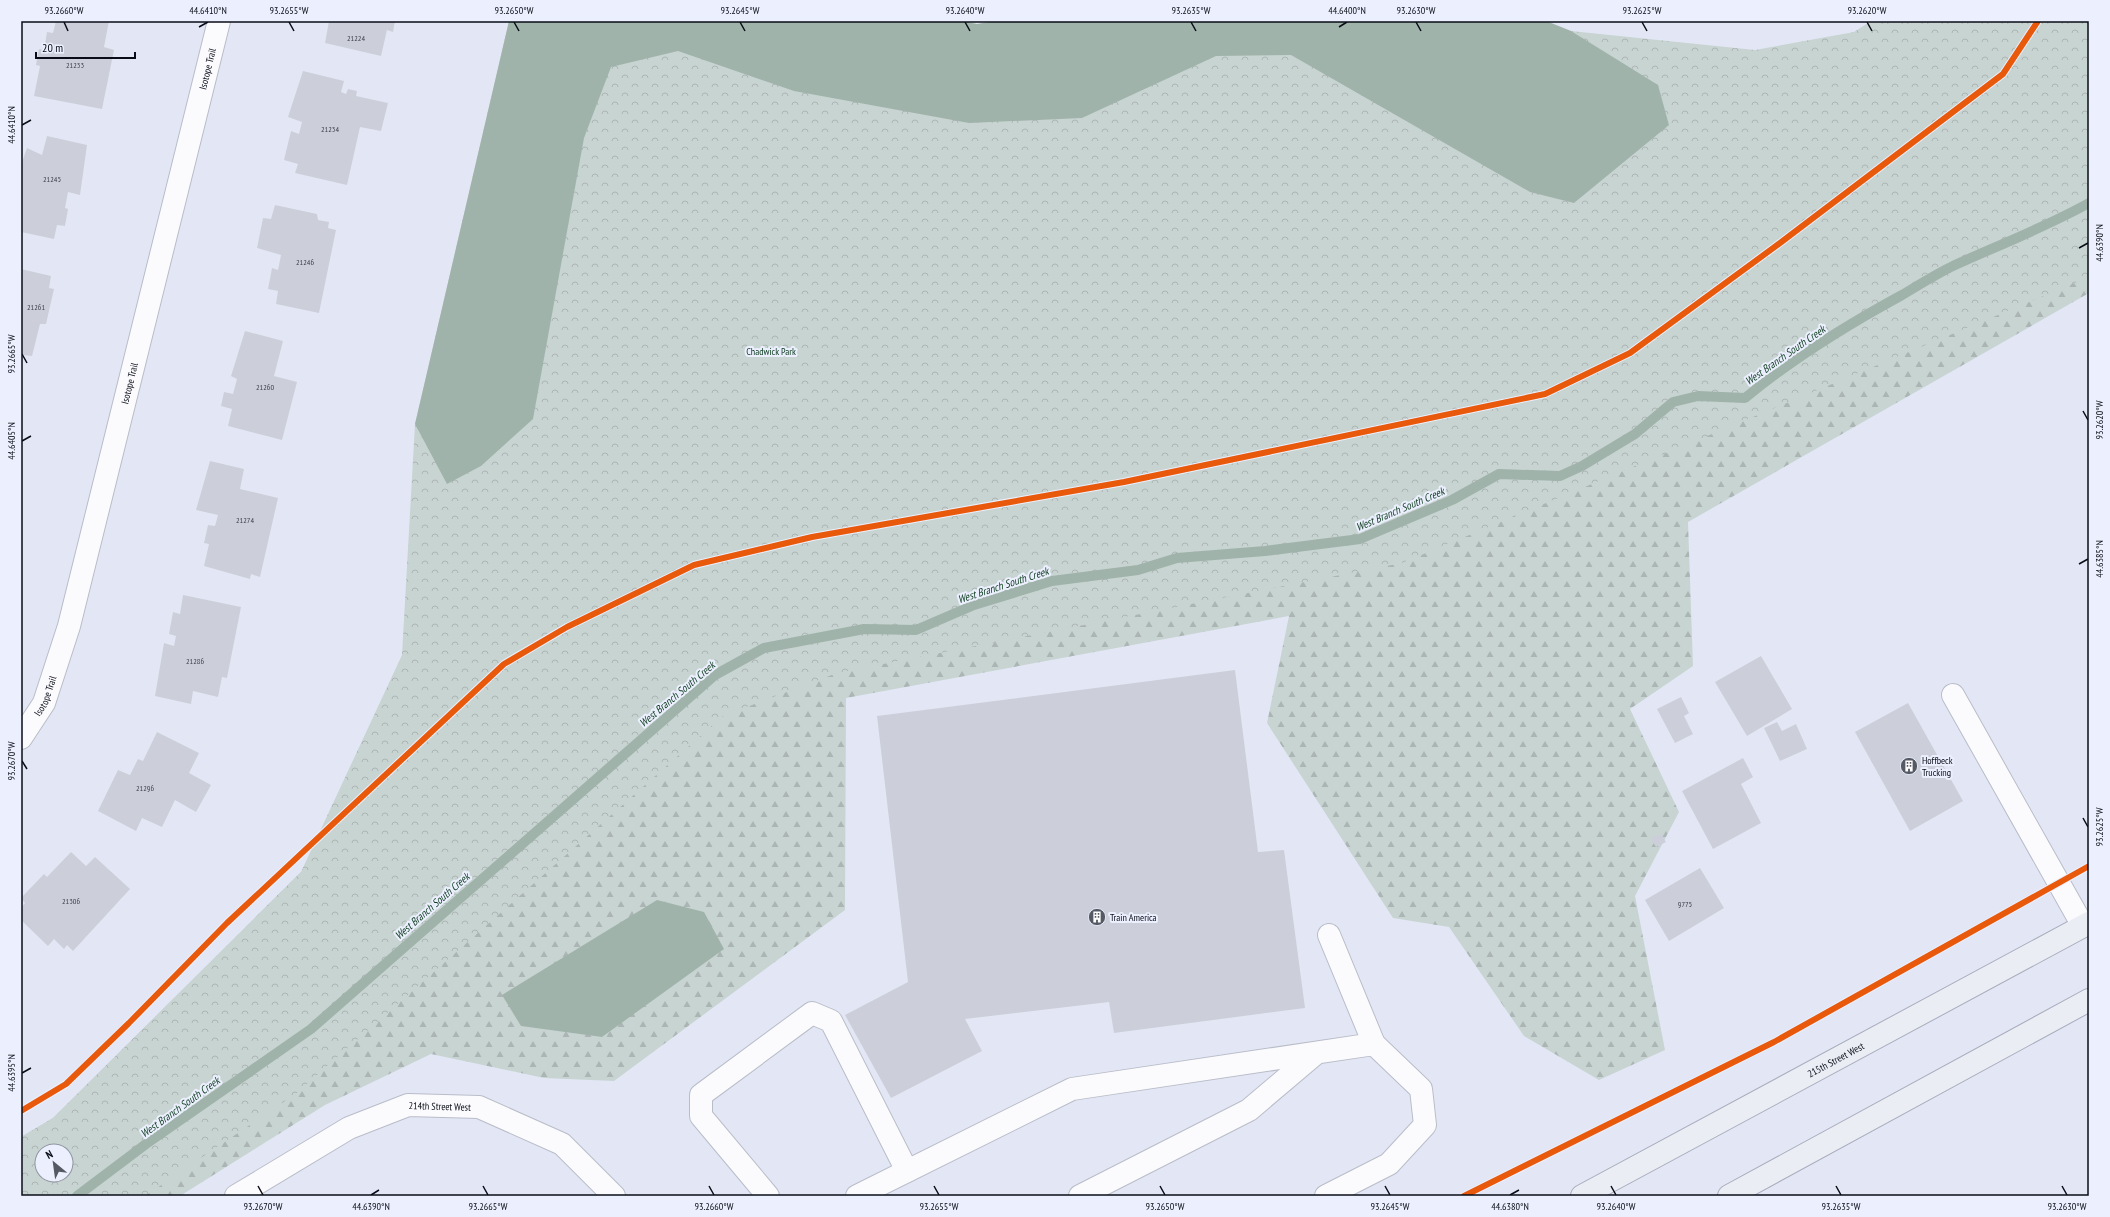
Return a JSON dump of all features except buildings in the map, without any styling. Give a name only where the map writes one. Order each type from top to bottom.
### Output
[{"type":"main road","name":"215th Street West","points":[[1582,1196],[2086,924]]},
{"type":"main road","points":[[1729,1196],[2089,1000]]},
{"type":"street","name":"Isotope Trail","points":[[21,738],[44,703],[69,626],[219,21]]},
{"type":"street","points":[[1953,695],[2086,924]]},
{"type":"street","points":[[1326,1196],[1389,1164],[1425,1125],[1421,1089],[1374,1044],[1329,936]]},
{"type":"street","points":[[768,1196],[701,1116],[701,1095],[812,1013],[831,1021],[907,1171]]},
{"type":"street","points":[[857,1196],[1072,1089],[1374,1044]]},
{"type":"street","points":[[1080,1196],[1249,1110],[1315,1054]]},
{"type":"street","name":"214th Street West","points":[[236,1196],[350,1128],[408,1105],[478,1108],[562,1144],[614,1196]]},
{"type":"green space","name":"Chadwick Park","points":[[509,21],[961,21],[977,24],[996,21],[1546,21],[1571,31],[1755,50],[1854,32],[1871,21],[2089,21],[2089,277],[1402,563],[837,673],[723,716],[297,1093],[145,1196],[21,1196],[21,1137],[53,1118],[301,872],[402,655],[415,424]]},
{"type":"green space","points":[[2089,21],[2089,293],[1688,522],[1693,666],[1630,709],[1679,812],[1635,896],[1665,1050],[1599,1080],[1524,1036],[1449,927],[1393,918],[1267,723],[1289,616],[846,698],[845,910],[614,1081],[544,1078],[431,1054],[325,1105],[180,1196],[21,1196],[21,1137],[53,1118],[301,872]]},
{"type":"shaded area","points":[[509,21],[961,21],[977,24],[996,21],[1546,21],[1571,31],[1658,85],[1669,125],[1574,203],[1530,192],[1291,55],[1216,56],[1082,118],[969,123],[794,91],[678,51],[611,67],[584,138],[533,419],[481,466],[447,484],[415,424]]},
{"type":"shaded area","points":[[657,900],[704,912],[724,949],[602,1037],[521,1026],[502,995]]},
{"type":"waterway","name":"West Branch South Creek","points":[[77,1196],[146,1144],[311,1029],[715,675],[764,648],[864,629],[916,630],[974,605],[1052,581],[1138,570],[1177,558],[1265,551],[1360,539],[1452,500],[1499,474],[1560,476],[1582,466],[1635,434],[1673,402],[1698,396],[1745,398],[1782,369],[1821,343],[1934,276],[1955,265],[2056,220],[2089,203]]},
{"type":"cycle path","points":[[21,1111],[66,1084],[129,1023],[227,923],[504,664],[567,627],[694,565],[812,537],[1124,482],[1545,394],[1630,353],[1780,243],[2003,74],[2038,21]]},
{"type":"cycle path","points":[[1464,1196],[1774,1042],[2089,866]]},
{"type":"place","name":"Hoffbeck Trucking","points":[[1909,766]]},
{"type":"place","name":"Train America","points":[[1097,917]]}]
